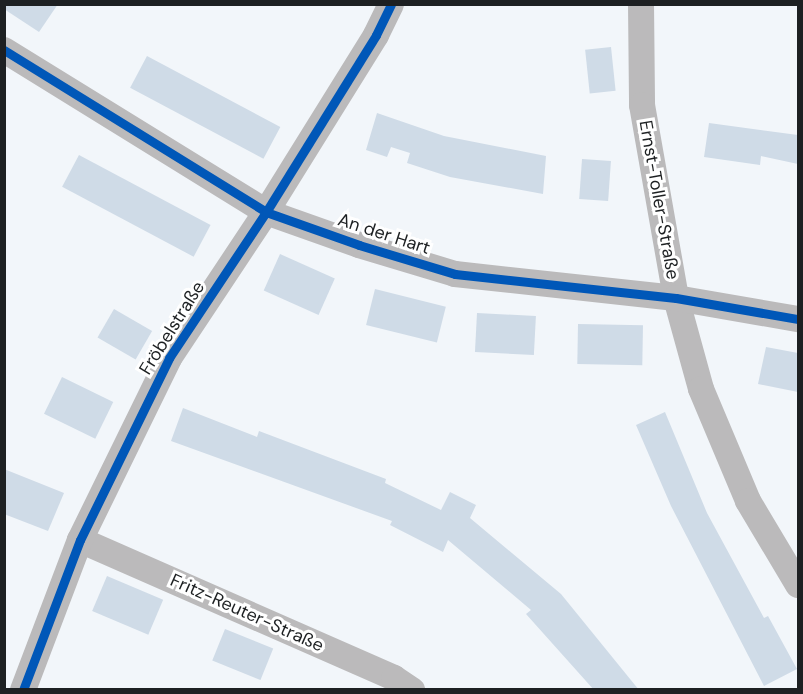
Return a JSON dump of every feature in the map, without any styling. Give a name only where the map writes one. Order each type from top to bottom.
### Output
[{"type":"street","name":"Fröbelstraße","points":[[23,690],[80,540],[169,358],[266,212],[376,35],[391,4]]},
{"type":"street","name":"Ernst-Toller-Straße","points":[[641,4],[642,105],[676,298],[700,389],[748,501],[798,585]]},
{"type":"street","name":"An der Hart","points":[[4,50],[266,212],[455,274],[676,298],[798,319]]},
{"type":"street","name":"Fritz-Reuter-Straße","points":[[80,540],[394,678],[412,690]]},
{"type":"building","points":[[4,4],[58,4],[39,32],[4,9]]},
{"type":"building","points":[[611,47],[616,91],[590,93],[585,50]]},
{"type":"building","points":[[147,56],[280,127],[263,159],[130,88]]},
{"type":"building","points":[[377,113],[444,136],[546,156],[543,194],[450,177],[407,163],[410,153],[391,147],[387,157],[366,150]]},
{"type":"building","points":[[709,123],[798,135],[798,164],[761,156],[760,165],[704,157]]},
{"type":"building","points":[[79,155],[211,225],[194,257],[62,187]]},
{"type":"building","points":[[582,159],[611,161],[608,201],[579,199]]},
{"type":"building","points":[[280,254],[335,278],[319,315],[264,291]]},
{"type":"building","points":[[375,289],[446,307],[437,343],[366,325]]},
{"type":"building","points":[[114,309],[152,331],[136,360],[98,338]]},
{"type":"building","points":[[477,313],[536,316],[534,355],[475,352]]},
{"type":"building","points":[[578,324],[643,325],[642,365],[577,364]]},
{"type":"building","points":[[766,347],[798,353],[798,392],[758,384]]},
{"type":"building","points":[[62,377],[113,402],[95,439],[44,414]]},
{"type":"building","points":[[183,408],[257,437],[259,431],[386,479],[385,483],[441,510],[450,492],[476,505],[470,518],[561,594],[639,690],[594,690],[526,614],[531,610],[448,540],[443,552],[390,525],[392,521],[171,441]]},
{"type":"building","points":[[665,412],[707,513],[764,618],[768,616],[797,669],[764,686],[671,506],[636,425]]},
{"type":"building","points":[[4,469],[64,493],[48,531],[4,514]]},
{"type":"building","points":[[107,576],[163,600],[148,635],[92,611]]},
{"type":"building","points":[[225,629],[273,648],[260,680],[212,661]]},
{"type":"cycle path","points":[[23,690],[80,540],[169,358],[266,212],[376,35],[391,4]]},
{"type":"cycle path","points":[[4,50],[266,212],[359,245],[455,274],[676,298],[798,319]]}]
